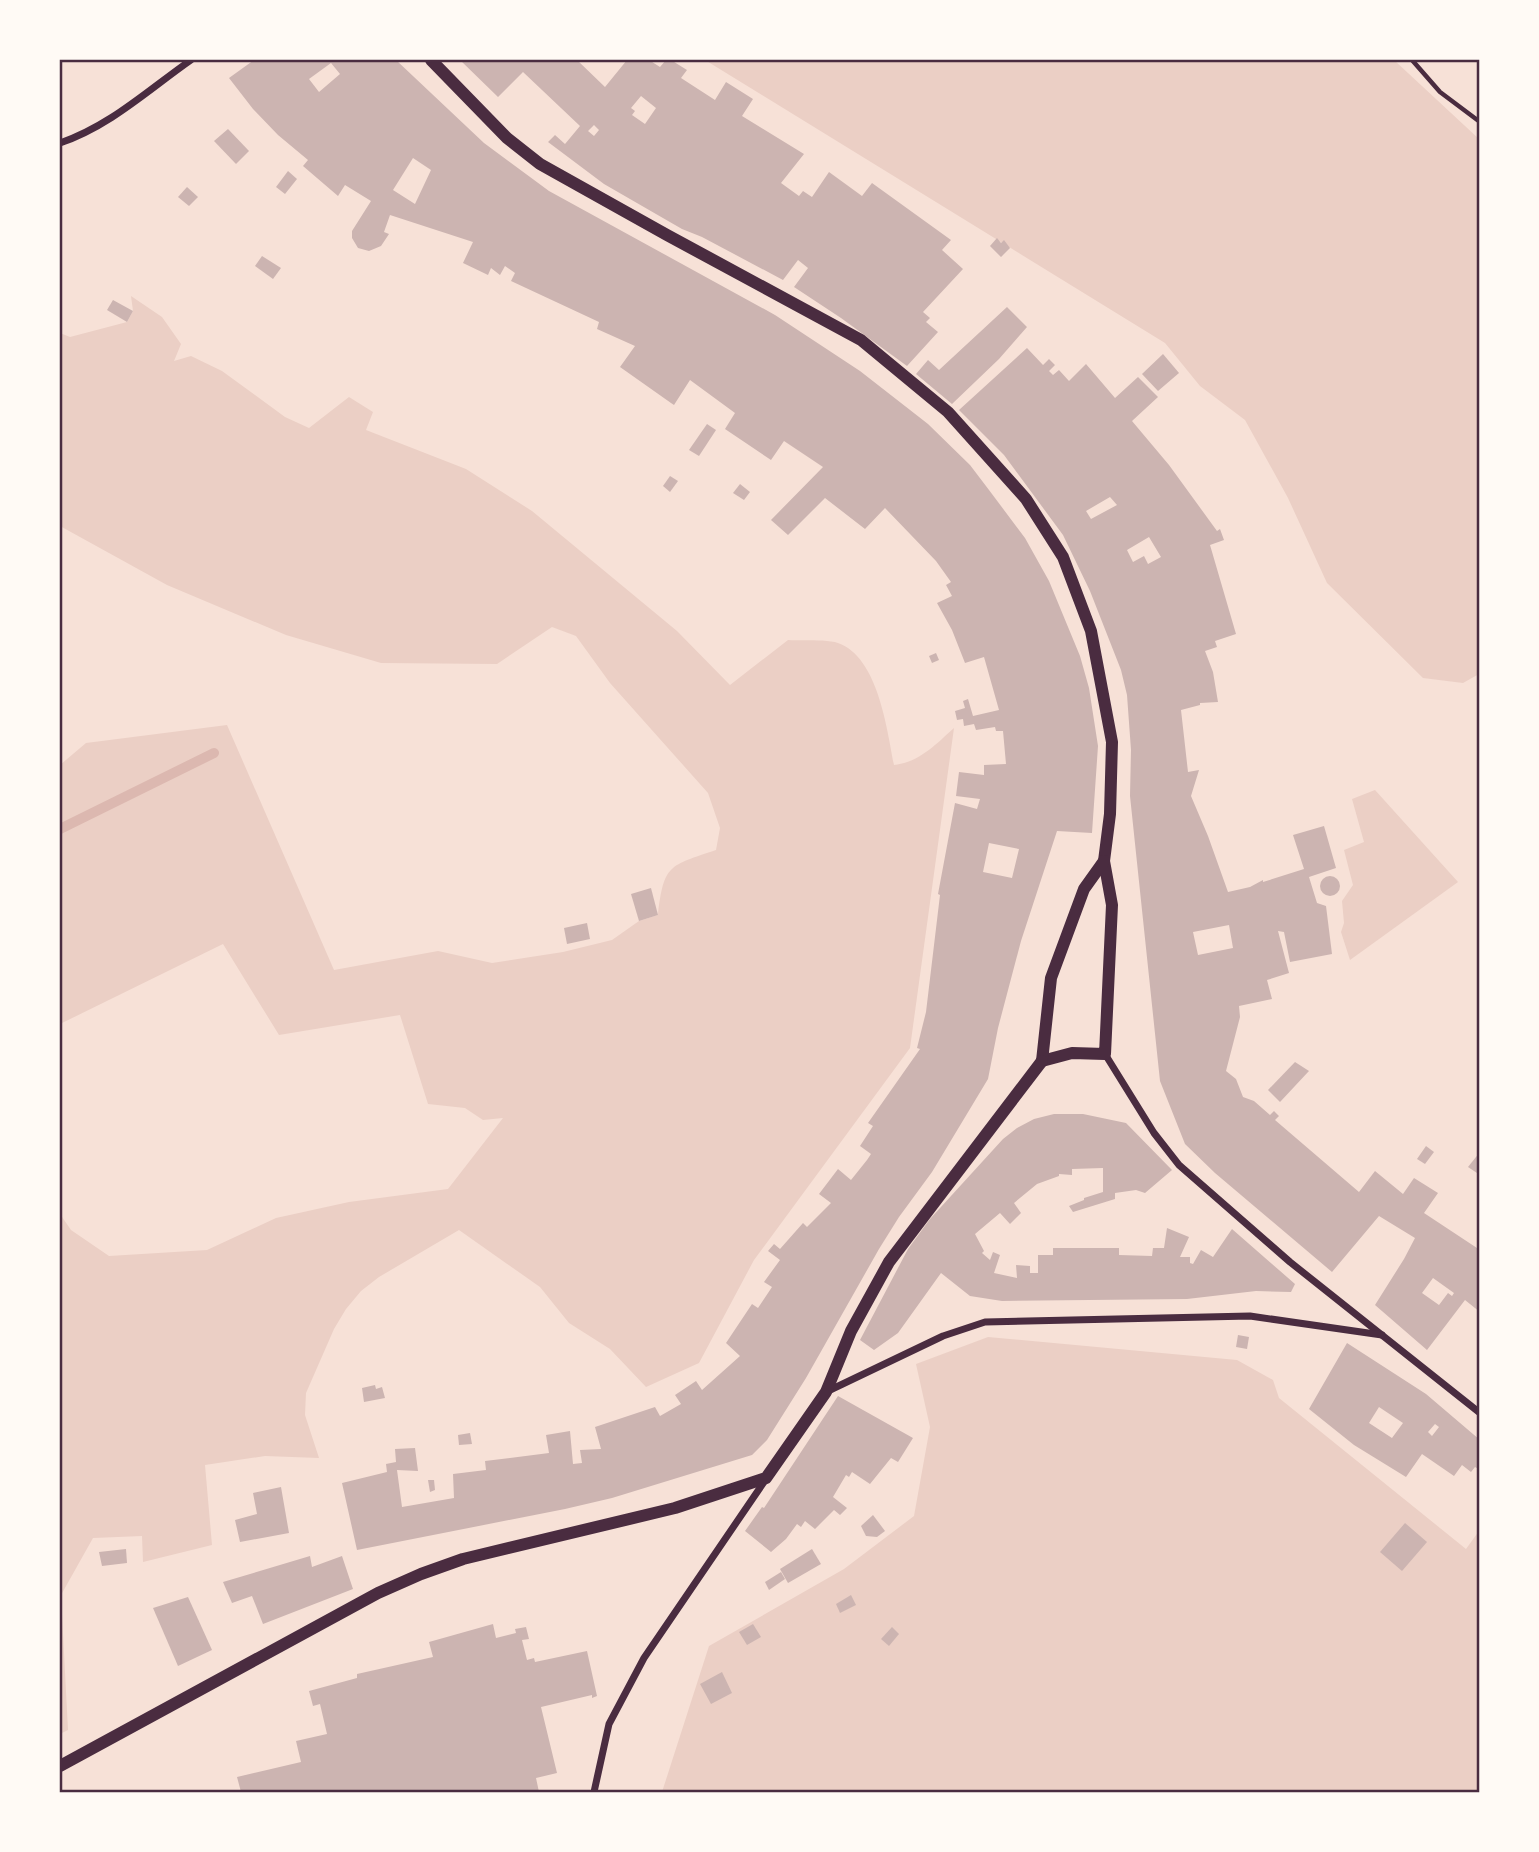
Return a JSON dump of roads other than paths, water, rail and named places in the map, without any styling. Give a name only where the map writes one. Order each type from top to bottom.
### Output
[{"type":"street","points":[[60,143],[84,135],[126,109],[191,60]]},
{"type":"street","points":[[431,60],[507,138],[540,164],[861,340],[948,412],[1026,499],[1063,557],[1091,631],[1112,742],[1110,814],[1104,861],[1112,905],[1105,1054],[1154,1133],[1179,1165],[1290,1262],[1479,1413]]},
{"type":"street","points":[[594,1793],[610,1724],[644,1658],[827,1392],[851,1331],[889,1262],[1042,1061],[1051,978],[1084,890],[1104,861]]},
{"type":"street","points":[[1042,1061],[1072,1053],[1105,1054]]},
{"type":"street","points":[[827,1392],[943,1336],[985,1322],[1250,1316],[1382,1335]]},
{"type":"street","points":[[60,1766],[379,1593],[421,1574],[463,1559],[675,1508],[766,1478]]},
{"type":"waterway","points":[[60,829],[214,753]]}]
